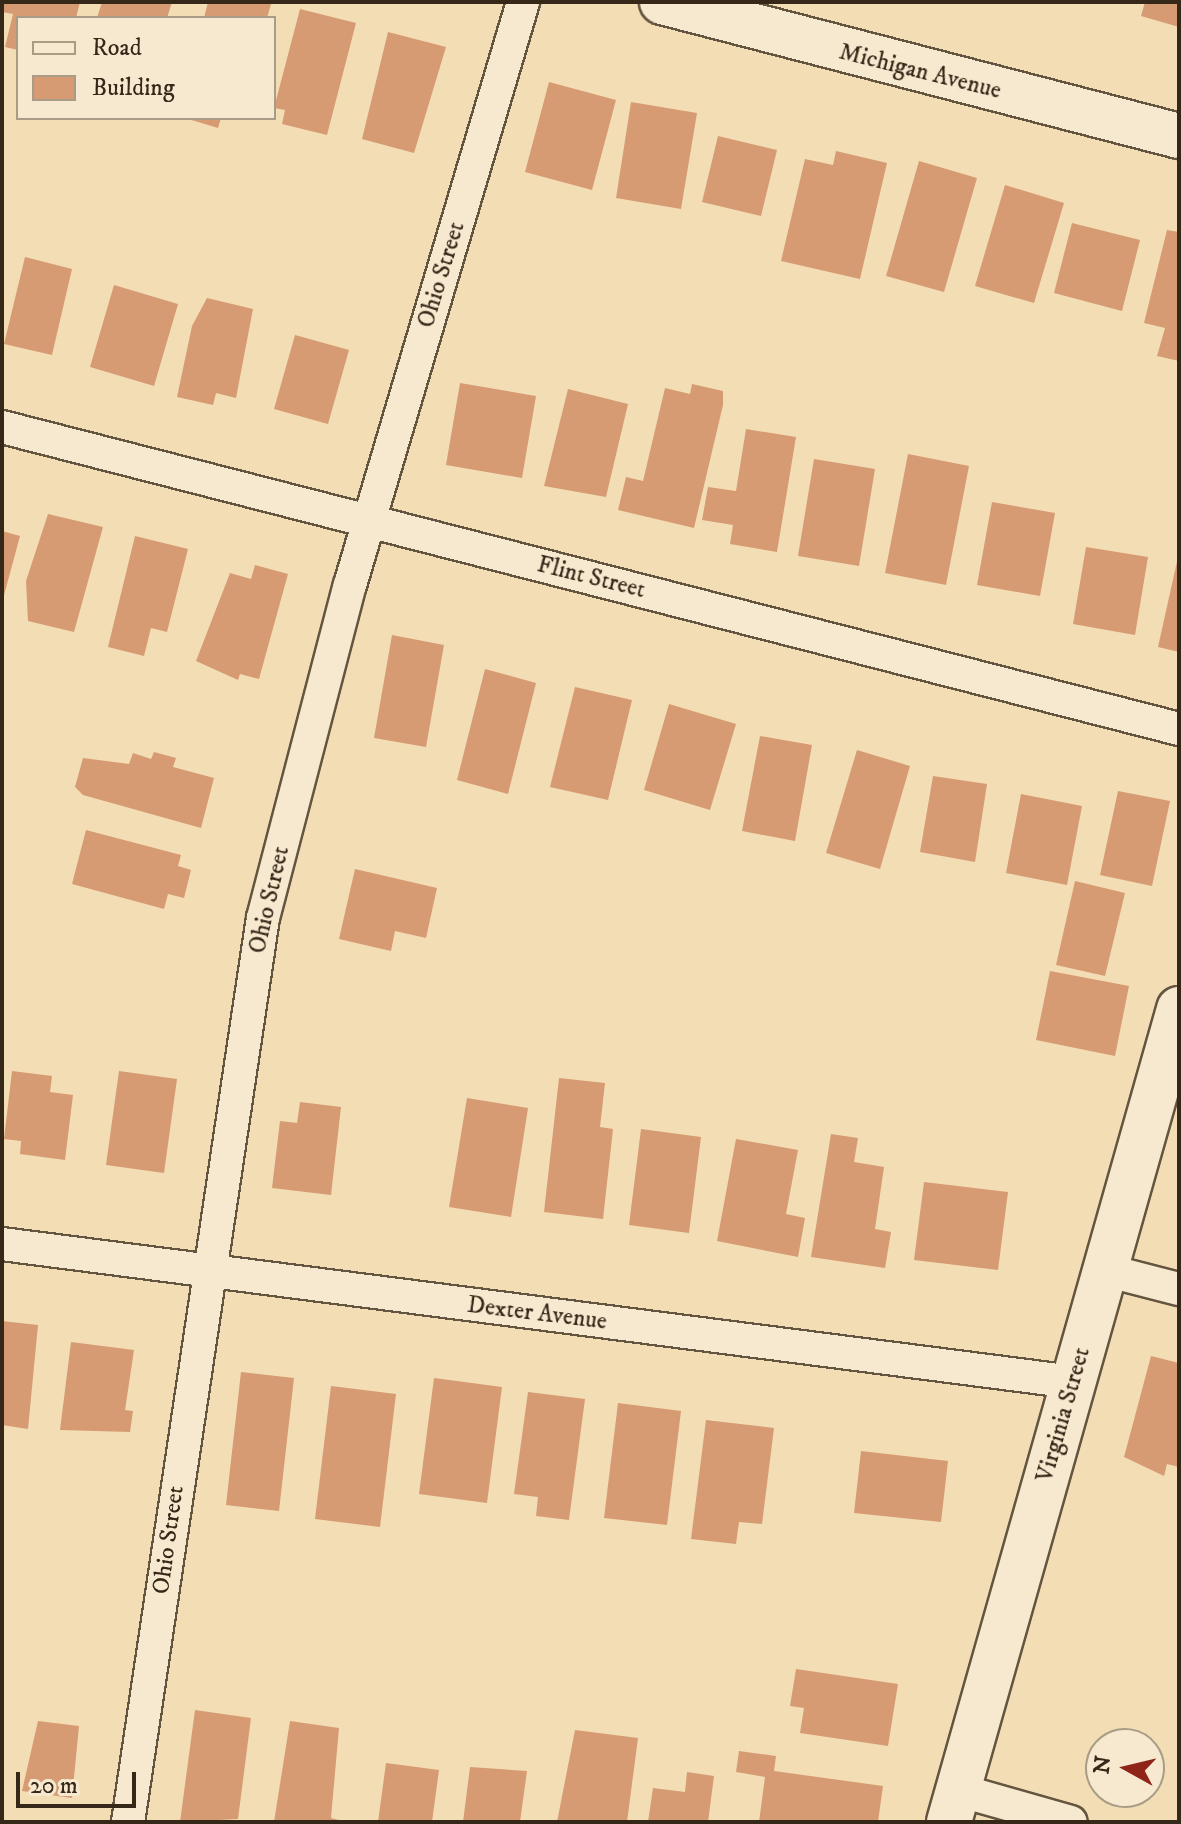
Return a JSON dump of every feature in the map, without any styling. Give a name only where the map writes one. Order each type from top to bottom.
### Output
[{"type":"street","name":"Ohio Street","points":[[128,1822],[263,918],[369,521],[523,2]]},
{"type":"street","name":"Michigan Avenue","points":[[662,2],[1179,136]]},
{"type":"street","name":"Flint Street","points":[[2,427],[1179,729]]},
{"type":"street","name":"Virginia Street","points":[[954,1806],[1179,1009]]},
{"type":"street","name":"Dexter Avenue","points":[[2,1244],[1073,1382]]},
{"type":"street","points":[[1105,1270],[1179,1289]]},
{"type":"street","points":[[954,1806],[1071,1822]]},
{"type":"building","points":[[2,2],[80,2],[76,16],[16,16],[16,50],[5,47],[13,14],[2,12]]},
{"type":"building","points":[[102,2],[172,2],[168,16],[98,16]]},
{"type":"building","points":[[208,2],[271,4],[268,16],[204,16]]},
{"type":"building","points":[[1145,2],[1179,2],[1179,27],[1141,16]]},
{"type":"building","points":[[300,9],[356,23],[327,135],[282,124],[285,110],[276,108]]},
{"type":"building","points":[[388,32],[446,47],[414,153],[362,139]]},
{"type":"building","points":[[549,82],[616,100],[592,190],[525,172]]},
{"type":"building","points":[[631,102],[697,113],[681,209],[616,198]]},
{"type":"building","points":[[192,120],[220,120],[218,128]]},
{"type":"building","points":[[718,136],[777,150],[761,216],[702,202]]},
{"type":"building","points":[[836,151],[887,163],[860,279],[781,261],[805,159],[833,165]]},
{"type":"building","points":[[919,161],[977,178],[944,292],[886,276]]},
{"type":"building","points":[[1005,185],[1064,203],[1034,303],[975,286]]},
{"type":"building","points":[[1072,223],[1140,240],[1122,311],[1054,293]]},
{"type":"building","points":[[1167,230],[1179,232],[1179,361],[1157,356],[1165,328],[1144,323]]},
{"type":"building","points":[[25,257],[72,269],[52,355],[4,344]]},
{"type":"building","points":[[114,285],[178,304],[154,386],[90,367]]},
{"type":"building","points":[[207,298],[253,309],[236,398],[216,393],[213,405],[177,397],[192,326]]},
{"type":"building","points":[[295,335],[349,350],[328,424],[274,409]]},
{"type":"building","points":[[460,383],[536,396],[522,478],[446,465]]},
{"type":"building","points":[[692,384],[723,391],[723,405],[694,528],[618,510],[626,477],[643,481],[665,388],[690,394]]},
{"type":"building","points":[[568,389],[628,404],[606,497],[544,486]]},
{"type":"building","points":[[746,429],[796,437],[777,552],[730,544],[733,525],[702,520],[708,487],[736,491]]},
{"type":"building","points":[[908,454],[969,466],[946,585],[885,573]]},
{"type":"building","points":[[814,459],[875,469],[859,566],[798,556]]},
{"type":"building","points":[[992,502],[1055,513],[1040,596],[977,585]]},
{"type":"building","points":[[48,514],[103,527],[74,632],[28,621],[26,581]]},
{"type":"building","points":[[2,531],[20,536],[3,599],[2,599]]},
{"type":"building","points":[[135,536],[188,549],[167,632],[151,628],[144,656],[108,647]]},
{"type":"building","points":[[1086,547],[1148,557],[1135,635],[1073,624]]},
{"type":"building","points":[[1179,557],[1179,652],[1158,647]]},
{"type":"building","points":[[255,565],[288,574],[259,679],[240,674],[238,680],[196,661],[230,573],[251,579]]},
{"type":"building","points":[[392,635],[444,645],[426,747],[374,738]]},
{"type":"building","points":[[485,669],[536,683],[508,794],[457,780]]},
{"type":"building","points":[[575,687],[632,700],[608,800],[550,787]]},
{"type":"building","points":[[669,704],[736,724],[710,810],[644,790]]},
{"type":"building","points":[[760,736],[812,745],[795,841],[742,831]]},
{"type":"building","points":[[857,750],[910,766],[880,869],[826,853]]},
{"type":"building","points":[[154,752],[176,758],[173,767],[214,778],[201,828],[83,795],[75,787],[83,758],[129,764],[133,753],[151,759]]},
{"type":"building","points":[[933,776],[987,784],[975,862],[920,852]]},
{"type":"building","points":[[1118,791],[1170,801],[1152,886],[1100,875]]},
{"type":"building","points":[[1021,794],[1082,806],[1067,885],[1006,873]]},
{"type":"building","points":[[86,830],[181,855],[178,866],[191,870],[184,898],[168,894],[164,909],[72,884]]},
{"type":"building","points":[[355,869],[437,888],[426,938],[395,931],[391,951],[339,939]]},
{"type":"building","points":[[1075,881],[1125,893],[1105,976],[1056,965]]},
{"type":"building","points":[[1050,971],[1129,986],[1115,1056],[1036,1040]]},
{"type":"building","points":[[12,1071],[52,1076],[50,1092],[73,1095],[65,1160],[20,1154],[21,1141],[4,1139]]},
{"type":"building","points":[[119,1071],[177,1079],[164,1173],[106,1165]]},
{"type":"building","points":[[559,1078],[605,1083],[600,1127],[613,1129],[603,1219],[544,1212]]},
{"type":"building","points":[[467,1098],[528,1108],[511,1217],[449,1207]]},
{"type":"building","points":[[300,1102],[341,1107],[331,1195],[272,1188],[280,1121],[297,1123]]},
{"type":"building","points":[[641,1129],[701,1137],[689,1233],[629,1225]]},
{"type":"building","points":[[831,1134],[858,1138],[854,1162],[884,1167],[875,1229],[891,1232],[885,1268],[811,1257]]},
{"type":"building","points":[[736,1139],[798,1150],[786,1214],[805,1218],[798,1257],[717,1241]]},
{"type":"building","points":[[924,1182],[1008,1192],[998,1270],[914,1260]]},
{"type":"building","points":[[2,1321],[38,1325],[28,1429],[2,1425]]},
{"type":"building","points":[[71,1342],[134,1350],[125,1410],[133,1411],[130,1432],[60,1430]]},
{"type":"building","points":[[1151,1356],[1179,1363],[1179,1467],[1167,1464],[1164,1476],[1124,1457]]},
{"type":"building","points":[[241,1372],[294,1378],[279,1511],[226,1505]]},
{"type":"building","points":[[434,1378],[502,1387],[487,1503],[419,1494]]},
{"type":"building","points":[[331,1386],[396,1394],[380,1527],[315,1519]]},
{"type":"building","points":[[528,1392],[585,1399],[569,1520],[536,1516],[538,1497],[514,1494]]},
{"type":"building","points":[[618,1403],[681,1411],[667,1525],[604,1518]]},
{"type":"building","points":[[706,1420],[774,1428],[762,1524],[739,1522],[736,1544],[691,1539]]},
{"type":"building","points":[[861,1451],[948,1461],[941,1522],[854,1513]]},
{"type":"building","points":[[796,1669],[898,1684],[888,1746],[800,1733],[804,1708],[790,1706]]},
{"type":"building","points":[[195,1710],[251,1718],[238,1819],[180,1822]]},
{"type":"building","points":[[38,1721],[79,1726],[72,1798],[22,1791]]},
{"type":"building","points":[[290,1721],[339,1728],[331,1818],[347,1822],[274,1822]]},
{"type":"building","points":[[575,1730],[638,1738],[627,1822],[557,1822]]},
{"type":"building","points":[[739,1751],[776,1756],[774,1771],[883,1786],[878,1822],[759,1822],[765,1777],[736,1772]]},
{"type":"building","points":[[386,1763],[439,1770],[432,1822],[378,1822]]},
{"type":"building","points":[[470,1767],[527,1771],[520,1822],[463,1822]]},
{"type":"building","points":[[687,1772],[714,1776],[708,1822],[648,1822],[653,1788],[685,1792]]}]
